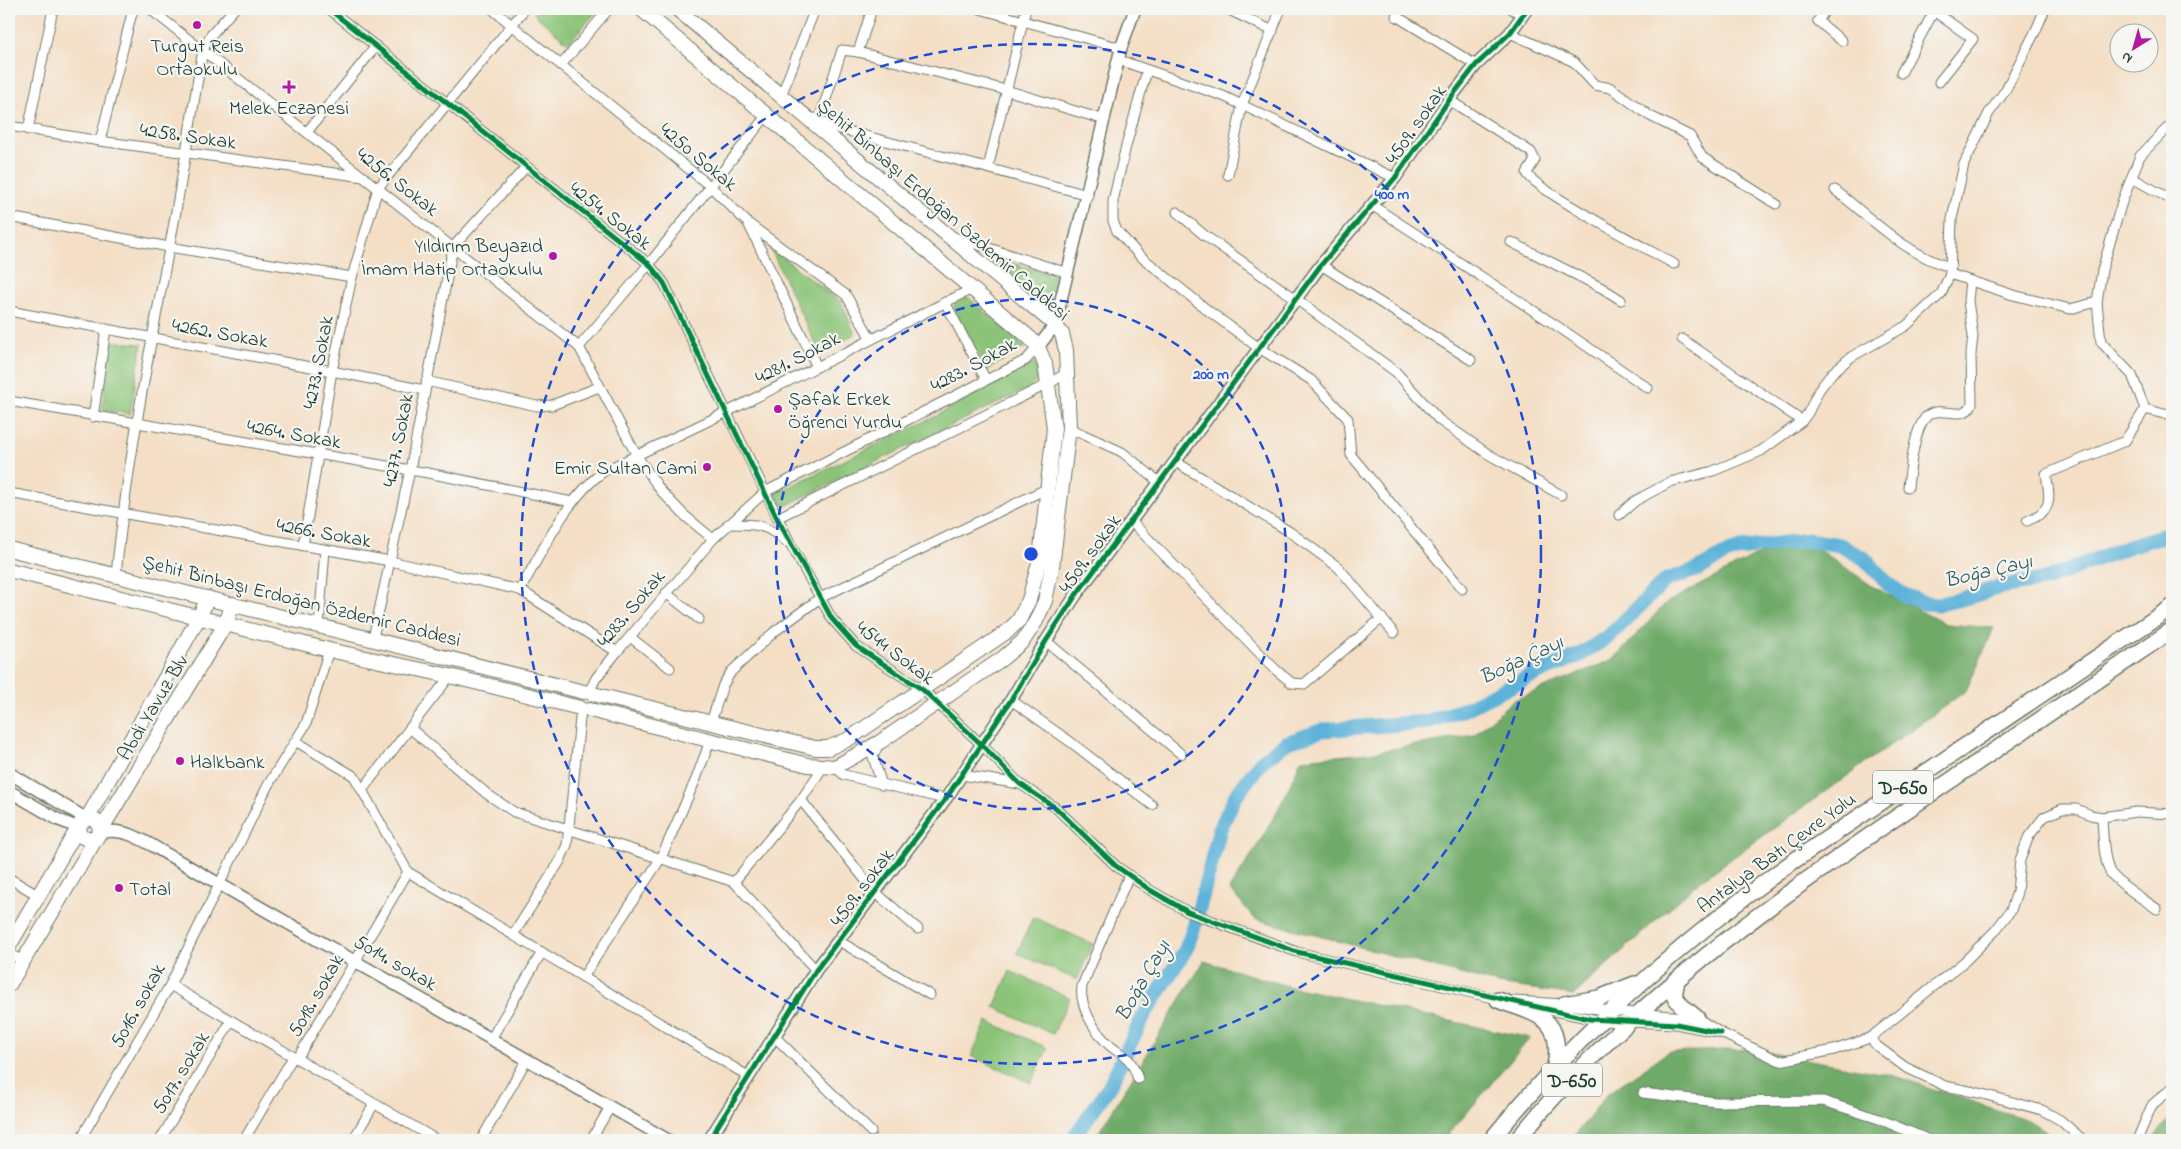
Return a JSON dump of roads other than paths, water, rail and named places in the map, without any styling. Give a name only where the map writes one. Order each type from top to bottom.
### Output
[{"type":"highway","name":"Antalya Batı Çevre Yolu","points":[[1491,1140],[1555,1067],[1606,1016],[1741,898],[2172,607]]},
{"type":"highway","name":"Antalya Batı Çevre Yolu","points":[[1518,1140],[1535,1118],[1579,1072],[1635,1018],[1677,980],[1808,877],[2172,630]]},
{"type":"highway","points":[[1677,980],[1674,996],[1682,1006],[1697,1018]]},
{"type":"highway","points":[[1564,1004],[1599,998],[1644,981]]},
{"type":"highway","points":[[1498,1000],[1542,1017],[1552,1026],[1558,1051],[1555,1067]]},
{"type":"main road","name":"Şehit Binbaşı Erdoğan Özdemir Caddesi","points":[[9,549],[814,748],[828,748],[847,740],[1008,632],[1019,620],[1029,600],[1040,559],[1054,428],[1045,364],[1038,347],[641,9]]},
{"type":"main road","name":"Şehit Binbaşı Erdoğan Özdemir Caddesi","points":[[9,570],[329,650],[450,676],[710,741],[829,767],[880,742],[1003,658],[1023,640],[1042,607],[1052,567],[1069,428],[1066,350],[1062,334],[1055,325],[677,9]]},
{"type":"main road","name":"Abdi Yavuz Blv","points":[[9,946],[83,823],[208,598]]},
{"type":"main road","name":"Abdi Yavuz Blv","points":[[9,985],[226,623],[234,604]]},
{"type":"main road","points":[[585,709],[596,703],[589,693]]},
{"type":"main road","points":[[92,819],[98,822],[100,833],[89,840],[84,838],[80,834],[83,823],[92,819]]},
{"type":"street","points":[[28,130],[54,9]]},
{"type":"street","points":[[100,141],[132,9]]},
{"type":"street","name":"4256. Sokak","points":[[150,9],[579,346],[637,456],[661,491],[678,509],[713,538]]},
{"type":"street","points":[[116,575],[122,513],[135,424],[169,247],[203,50],[211,35],[234,9]]},
{"type":"street","name":"4254. Sokak","points":[[329,9],[649,264],[664,283],[792,547]]},
{"type":"street","name":"4250 Sokak","points":[[492,9],[711,187],[749,224],[846,296],[871,339]]},
{"type":"street","points":[[378,188],[525,9]]},
{"type":"street","points":[[561,65],[609,9]]},
{"type":"street","points":[[781,96],[815,9]]},
{"type":"street","points":[[858,52],[872,9]]},
{"type":"street","points":[[980,9],[1122,48]]},
{"type":"street","points":[[988,168],[1026,9]]},
{"type":"street","name":"4283. Sokak","points":[[589,693],[596,678],[713,538],[765,492],[1026,360],[1038,347],[1055,325],[1088,195],[1122,48],[1135,9]]},
{"type":"street","points":[[1228,9],[1273,31]]},
{"type":"street","points":[[1228,175],[1242,105],[1281,9]]},
{"type":"street","points":[[1826,9],[1818,21],[1842,41]]},
{"type":"street","points":[[1619,516],[1635,501],[1670,482],[1713,471],[1761,451],[1802,421],[1819,390],[1832,373],[1852,357],[1906,326],[1941,294],[1951,271],[1952,219],[1964,164],[1988,112],[2005,91],[2045,9]]},
{"type":"street","points":[[1901,73],[1933,10],[1972,39],[1939,82]]},
{"type":"street","name":"4509. sokak","points":[[709,1140],[816,970],[962,775],[1011,700],[1046,641],[1131,520],[1321,265],[1395,178],[1449,100],[1476,65],[1510,33],[1520,11]]},
{"type":"street","points":[[1396,16],[1476,65]]},
{"type":"street","points":[[1510,33],[1574,62],[1595,85],[1611,88],[1650,116],[1690,136],[1702,157],[1776,204]]},
{"type":"street","points":[[307,132],[376,46]]},
{"type":"street","points":[[819,120],[842,50],[858,52],[1006,90],[1105,120]]},
{"type":"street","points":[[1119,60],[1224,96],[1395,178]]},
{"type":"street","points":[[1147,70],[1113,201],[1113,221],[1117,231],[1129,246],[1151,265],[1259,348],[1311,380],[1348,419],[1352,455],[1462,589]]},
{"type":"street","points":[[1449,100],[1532,152],[1535,160],[1527,173],[1535,183],[1674,264]]},
{"type":"street","points":[[801,112],[840,129],[1088,195]]},
{"type":"street","points":[[579,346],[649,264],[767,115]]},
{"type":"street","points":[[2145,409],[2132,375],[2101,342],[2097,302],[2102,270],[2122,202],[2140,156],[2172,123]]},
{"type":"street","name":"4258. Sokak","points":[[9,126],[100,141],[364,177]]},
{"type":"street","points":[[453,247],[526,166]]},
{"type":"street","points":[[2132,178],[2172,200]]},
{"type":"street","name":"4273. Sokak","points":[[302,546],[332,371],[352,278],[378,188]]},
{"type":"street","points":[[1835,190],[1926,258],[1970,281],[2014,295],[2070,309],[2097,302]]},
{"type":"street","points":[[1373,206],[1549,320],[1648,388]]},
{"type":"street","points":[[1177,212],[1204,235],[1396,372],[1439,420],[1488,454],[1561,495]]},
{"type":"street","points":[[9,217],[169,247],[352,278]]},
{"type":"street","points":[[749,224],[816,367]]},
{"type":"street","points":[[947,235],[1068,273]]},
{"type":"street","points":[[1511,242],[1621,300]]},
{"type":"street","name":"4277. Sokak","points":[[373,638],[410,470],[453,247]]},
{"type":"street","points":[[1321,265],[1471,360]]},
{"type":"street","points":[[1908,487],[1919,432],[1925,418],[1938,411],[1962,414],[1969,410],[1972,404],[1970,354],[1973,336],[1968,301],[1970,281]]},
{"type":"street","name":"4281. Sokak","points":[[520,590],[572,502],[589,482],[604,471],[727,412],[972,289]]},
{"type":"street","points":[[945,302],[986,380]]},
{"type":"street","name":"4262. Sokak","points":[[9,311],[332,371],[537,406],[552,405],[599,387]]},
{"type":"street","points":[[94,417],[106,329]]},
{"type":"street","points":[[1682,339],[1802,421]]},
{"type":"street","points":[[777,518],[1067,373]]},
{"type":"street","name":"4264. Sokak","points":[[9,401],[410,470],[572,502]]},
{"type":"street","points":[[2145,409],[2164,414],[2172,412]]},
{"type":"street","points":[[2027,522],[2038,517],[2048,507],[2049,495],[2046,474],[2125,441],[2145,409]]},
{"type":"street","points":[[1069,428],[1122,452],[1159,482]]},
{"type":"street","points":[[1176,462],[1290,532],[1338,567],[1394,633]]},
{"type":"street","points":[[711,722],[721,691],[731,672],[774,632],[820,598],[1046,489]]},
{"type":"street","name":"4266. Sokak","points":[[9,493],[390,562],[520,590],[617,652]]},
{"type":"street","points":[[1131,520],[1261,655],[1292,683],[1304,684],[1382,618]]},
{"type":"street","points":[[728,524],[762,524],[775,531],[792,547]]},
{"type":"street","name":"4544 Sokak","points":[[792,547],[832,619],[856,646],[923,690],[982,744],[1020,784]]},
{"type":"street","points":[[319,625],[326,550]]},
{"type":"street","points":[[666,594],[699,619]]},
{"type":"street","points":[[630,637],[670,668]]},
{"type":"street","points":[[1046,641],[1181,754]]},
{"type":"street","name":"5016. sokak","points":[[80,1140],[170,985],[268,785],[297,742],[306,724],[329,650]]},
{"type":"street","points":[[363,789],[450,676]]},
{"type":"street","points":[[1011,700],[1072,743],[1152,805]]},
{"type":"street","points":[[514,935],[560,861],[567,845],[578,739],[585,709]]},
{"type":"street","points":[[410,728],[487,794],[514,812],[734,882],[816,970]]},
{"type":"street","points":[[583,977],[661,858],[696,779],[710,741]]},
{"type":"street","points":[[297,742],[354,776],[408,872],[748,1076]]},
{"type":"street","points":[[880,742],[872,758],[882,785]]},
{"type":"street","points":[[734,882],[829,767],[844,775],[945,799]]},
{"type":"street","points":[[9,773],[83,823]]},
{"type":"street","points":[[962,775],[1020,784],[1056,808],[1116,866],[1150,890],[1188,912],[1297,952],[1498,1000],[1606,1016],[1697,1018],[1780,1061],[1834,1050],[1870,1038],[1964,961],[1995,931],[2010,910],[2017,892],[2020,860],[2029,836],[2044,817],[2062,809],[2076,809],[2091,815],[2102,816],[2136,812],[2172,814]]},
{"type":"street","points":[[9,791],[59,820],[83,823]]},
{"type":"street","points":[[800,800],[876,892],[918,929]]},
{"type":"street","points":[[2102,816],[2105,853],[2110,872],[2157,909]]},
{"type":"street","name":"5014. sokak","points":[[100,833],[111,829],[123,831],[221,884],[668,1140]]},
{"type":"street","name":"5018. sokak","points":[[244,1140],[408,872]]},
{"type":"street","points":[[1129,875],[1081,991],[1082,1002],[1086,1012],[1106,1042],[1128,1058],[1134,1065],[1138,1079]]},
{"type":"street","points":[[9,878],[39,896]]},
{"type":"street","points":[[838,941],[930,996]]},
{"type":"street","points":[[491,1038],[542,952]]},
{"type":"street","points":[[9,953],[23,961]]},
{"type":"street","points":[[170,985],[437,1140]]},
{"type":"street","points":[[1498,1000],[1564,1004],[1606,1016],[1635,1018],[1721,1032]]},
{"type":"street","name":"5017. sokak","points":[[160,1140],[231,1021]]},
{"type":"street","points":[[774,1036],[871,1132]]},
{"type":"street","points":[[1870,1038],[1877,1046],[1905,1067],[1945,1086],[1979,1092],[2042,1110],[2060,1120],[2084,1140]]},
{"type":"street","points":[[481,1140],[527,1059]]},
{"type":"street","points":[[2137,1140],[2152,1105],[2172,1088]]},
{"type":"street","points":[[1642,1093],[1716,1102],[1823,1101],[1878,1119],[1929,1140]]},
{"type":"street","points":[[353,1140],[374,1104]]},
{"type":"street","points":[[591,1140],[610,1106]]},
{"type":"waterway","name":"Boğa Çayı","points":[[1072,1140],[1109,1087],[1143,1017],[1186,949],[1195,924],[1220,829],[1235,797],[1261,762],[1286,743],[1323,730],[1426,722],[1463,710],[1535,674],[1580,655],[1609,636],[1666,580],[1699,569],[1723,555],[1740,549],[1808,540],[1840,545],[1865,559],[1889,585],[1904,595],[1924,603],[1938,604],[2001,587],[2048,579],[2129,546],[2172,533]]},
{"type":"place","name":"Turgut Reis Ortaokulu","points":[[197,25]]},
{"type":"place","name":"Melek Eczanesi","points":[[289,87]]},
{"type":"place","name":"Yıldırım Beyazıd İmam Hatip Ortaokulu","points":[[553,256]]},
{"type":"place","name":"Şafak Erkek Öğrenci Yurdu","points":[[778,409]]},
{"type":"place","name":"Emir Sultan Cami","points":[[707,467]]},
{"type":"place","name":"Halkbank","points":[[180,761]]},
{"type":"place","name":"Total","points":[[119,888]]}]
